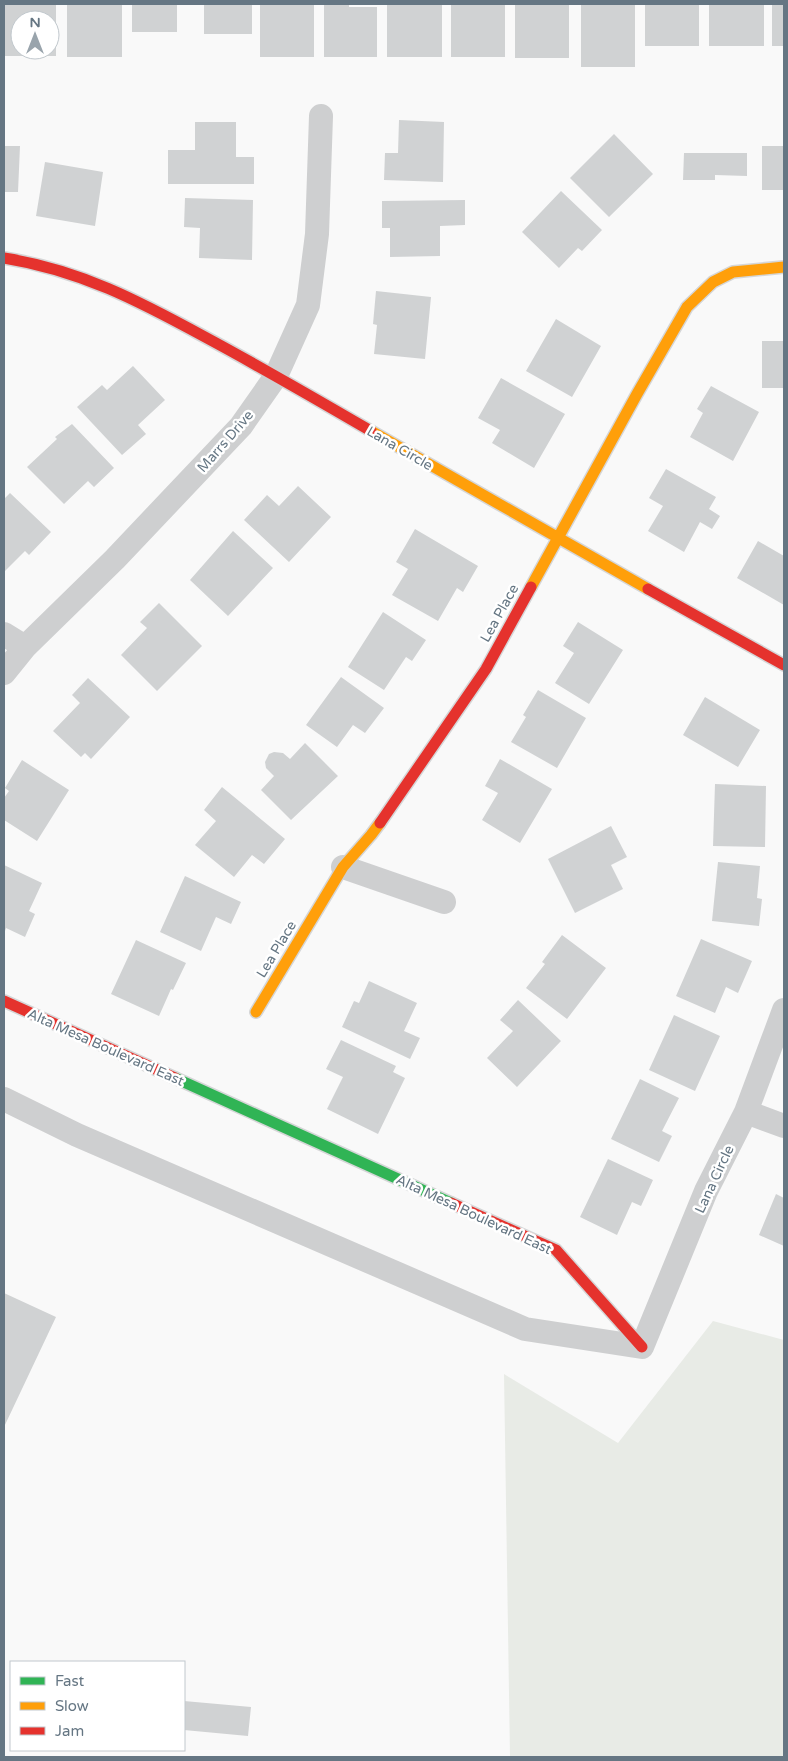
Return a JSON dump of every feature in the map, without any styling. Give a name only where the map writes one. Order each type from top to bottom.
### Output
[{"type":"street","name":"Marrs Drive","points":[[4,673],[25,647],[115,559],[241,426],[276,376],[308,305],[317,234],[320,116]]},
{"type":"street","name":"Lana Circle","points":[[4,258],[38,262],[101,284],[155,310],[276,376],[557,539],[784,666]]},
{"type":"street","name":"Lea Place","points":[[256,1012],[343,867],[371,835],[486,669],[687,307],[713,282],[733,272],[784,267]]},
{"type":"street","points":[[4,634],[25,647]]},
{"type":"street","points":[[343,867],[444,902]]},
{"type":"street","name":"Alta Mesa Boulevard East","points":[[4,1001],[556,1250],[642,1347]]},
{"type":"street","name":"Lana Circle","points":[[642,1347],[706,1191],[746,1112],[784,1010]]},
{"type":"street","points":[[4,1099],[77,1135],[525,1329],[642,1347]]},
{"type":"street","points":[[746,1112],[784,1126]]},
{"type":"shaded area","points":[[713,1321],[784,1340],[784,1757],[510,1757],[504,1374],[618,1443]]},
{"type":"building","points":[[56,4],[56,10],[10,10],[10,56],[4,56],[4,5]]},
{"type":"building","points":[[67,4],[122,4],[122,57],[67,57]]},
{"type":"building","points":[[132,4],[177,4],[177,32],[132,32]]},
{"type":"building","points":[[204,4],[252,4],[252,34],[204,34]]},
{"type":"building","points":[[260,4],[314,4],[314,57],[260,57]]},
{"type":"building","points":[[324,4],[349,4],[349,7],[377,7],[377,57],[324,57]]},
{"type":"building","points":[[387,4],[442,4],[442,57],[387,57]]},
{"type":"building","points":[[451,4],[505,5],[505,57],[451,57]]},
{"type":"building","points":[[515,4],[569,4],[569,58],[515,58]]},
{"type":"building","points":[[581,4],[635,4],[635,67],[581,67]]},
{"type":"building","points":[[645,4],[699,4],[699,46],[645,46]]},
{"type":"building","points":[[709,4],[764,4],[764,46],[709,46]]},
{"type":"building","points":[[772,4],[784,4],[784,46],[772,46]]},
{"type":"building","points":[[399,120],[444,122],[443,182],[384,180],[385,153],[398,153]]},
{"type":"building","points":[[195,122],[236,122],[236,157],[254,157],[254,184],[168,184],[168,150],[195,150]]},
{"type":"building","points":[[614,134],[653,174],[609,217],[570,178]]},
{"type":"building","points":[[4,146],[20,146],[18,192],[4,192]]},
{"type":"building","points":[[762,146],[784,146],[784,190],[762,190]]},
{"type":"building","points":[[684,153],[747,153],[747,176],[715,175],[715,180],[683,180]]},
{"type":"building","points":[[45,162],[103,172],[95,226],[36,216]]},
{"type":"building","points":[[561,191],[602,230],[582,251],[578,248],[559,268],[522,232]]},
{"type":"building","points":[[185,198],[253,200],[252,260],[199,258],[200,228],[184,227]]},
{"type":"building","points":[[465,200],[465,225],[440,226],[440,256],[390,257],[390,228],[382,228],[382,201]]},
{"type":"building","points":[[376,291],[431,297],[425,359],[374,354],[377,325],[373,324]]},
{"type":"building","points":[[556,319],[601,346],[572,397],[526,371]]},
{"type":"building","points":[[762,341],[784,341],[784,388],[762,388]]},
{"type":"building","points":[[133,366],[165,400],[138,425],[146,434],[122,455],[77,407],[102,385],[107,390]]},
{"type":"building","points":[[501,378],[565,414],[534,468],[492,443],[500,430],[478,418]]},
{"type":"building","points":[[711,386],[759,412],[733,461],[690,437],[703,413],[697,409]]},
{"type":"building","points":[[72,424],[114,468],[94,487],[88,481],[64,504],[27,467],[57,439],[55,437]]},
{"type":"building","points":[[666,469],[716,497],[709,509],[720,516],[712,529],[700,522],[684,552],[648,531],[663,506],[649,498]]},
{"type":"building","points":[[298,486],[331,517],[289,562],[244,520],[267,495],[279,506]]},
{"type":"building","points":[[10,493],[51,532],[29,555],[25,551],[5,571],[4,499]]},
{"type":"building","points":[[415,529],[478,566],[463,592],[457,588],[438,621],[392,595],[408,569],[396,562]]},
{"type":"building","points":[[233,531],[273,568],[228,616],[190,580]]},
{"type":"building","points":[[758,541],[784,556],[784,605],[737,578]]},
{"type":"building","points":[[159,603],[202,646],[157,691],[121,655],[147,628],[140,622]]},
{"type":"building","points":[[383,612],[426,640],[412,661],[406,657],[384,690],[348,667]]},
{"type":"building","points":[[578,622],[623,650],[589,704],[555,683],[574,653],[563,646]]},
{"type":"building","points":[[341,677],[384,708],[365,733],[353,725],[337,747],[306,725]]},
{"type":"building","points":[[88,678],[130,717],[91,759],[85,753],[81,757],[53,731],[80,703],[72,695]]},
{"type":"building","points":[[538,690],[586,718],[557,768],[511,742],[526,717],[523,715]]},
{"type":"building","points":[[705,697],[760,730],[738,767],[683,735]]},
{"type":"building","points":[[305,743],[338,776],[291,820],[261,790],[274,776],[266,768],[265,762],[269,754],[274,752],[283,753],[290,759]]},
{"type":"building","points":[[500,759],[552,789],[520,843],[482,820],[498,793],[485,786]]},
{"type":"building","points":[[22,760],[69,790],[37,841],[4,820],[4,798],[9,791],[5,788]]},
{"type":"building","points":[[715,784],[766,786],[765,847],[713,846]]},
{"type":"building","points":[[222,787],[285,839],[264,864],[252,855],[234,877],[195,845],[216,821],[204,810]]},
{"type":"building","points":[[611,826],[627,857],[611,865],[623,889],[575,913],[548,859]]},
{"type":"building","points":[[718,862],[760,866],[757,898],[762,899],[759,926],[712,921]]},
{"type":"building","points":[[4,865],[42,883],[29,911],[35,914],[25,937],[6,928],[4,934]]},
{"type":"building","points":[[185,876],[241,902],[231,924],[216,917],[201,951],[160,932]]},
{"type":"building","points":[[562,935],[606,968],[567,1019],[526,988],[545,964],[542,962]]},
{"type":"building","points":[[701,939],[752,961],[738,993],[726,987],[715,1013],[676,996]]},
{"type":"building","points":[[136,940],[186,963],[173,990],[171,989],[159,1016],[111,994]]},
{"type":"building","points":[[369,981],[417,1003],[404,1031],[420,1038],[410,1059],[342,1027],[354,1001],[359,1003]]},
{"type":"building","points":[[518,1000],[561,1041],[517,1087],[487,1058],[513,1031],[500,1020]]},
{"type":"building","points":[[674,1015],[720,1036],[695,1091],[649,1070]]},
{"type":"building","points":[[341,1040],[396,1066],[393,1072],[405,1078],[378,1134],[327,1109],[343,1077],[326,1069]]},
{"type":"building","points":[[640,1079],[679,1098],[662,1131],[672,1136],[659,1162],[611,1139]]},
{"type":"building","points":[[608,1159],[653,1180],[641,1206],[632,1202],[617,1235],[580,1217]]},
{"type":"building","points":[[776,1194],[784,1198],[784,1246],[759,1235]]},
{"type":"building","points":[[4,1293],[56,1317],[4,1427]]},
{"type":"building","points":[[185,1701],[251,1707],[248,1736],[185,1730]]},
{"type":"traffic: fast","points":[[175,1078],[451,1203]]},
{"type":"traffic: slow","points":[[531,587],[687,307],[713,282],[733,272],[784,267]]},
{"type":"traffic: slow","points":[[371,431],[648,589]]},
{"type":"traffic: slow","points":[[256,1012],[343,867],[380,823]]},
{"type":"traffic: jam","points":[[4,258],[58,270],[132,299],[247,360],[371,431]]},
{"type":"traffic: jam","points":[[380,823],[486,669],[531,587]]},
{"type":"traffic: jam","points":[[648,589],[784,665]]},
{"type":"traffic: jam","points":[[4,1001],[175,1078]]},
{"type":"traffic: jam","points":[[451,1203],[556,1250],[642,1347]]}]
